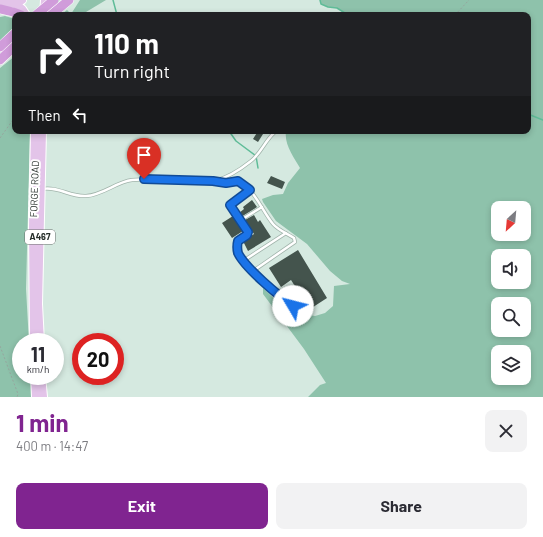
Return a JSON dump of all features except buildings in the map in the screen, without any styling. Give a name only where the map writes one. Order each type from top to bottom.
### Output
[{"type":"highway","points":[[40,12],[54,0]]},
{"type":"highway","points":[[0,7],[16,1]]},
{"type":"highway","points":[[54,12],[66,2]]},
{"type":"highway","points":[[0,7],[13,12]]},
{"type":"highway","points":[[0,47],[12,37]]},
{"type":"highway","points":[[0,60],[12,49]]},
{"type":"main road","points":[[44,12],[45,0]]},
{"type":"main road","points":[[16,1],[24,12]]},
{"type":"main road","name":"FORGE ROAD","points":[[34,333],[32,227],[35,134]]},
{"type":"main road","name":"FORGE ROAD","points":[[40,333],[38,304],[42,134]]},
{"type":"main road","points":[[35,385],[36,397]]},
{"type":"main road","points":[[42,385],[43,397]]},
{"type":"lane","points":[[213,181],[239,170],[252,160],[260,153],[272,134]]},
{"type":"lane","points":[[40,190],[55,188],[75,195],[90,196],[130,180],[213,181],[226,183],[238,181],[250,190],[262,206],[273,225],[294,238],[295,242],[253,271]]},
{"type":"lane","points":[[250,190],[230,205],[248,232],[247,235],[238,241],[238,253],[253,271],[284,299],[293,306],[308,311]]},
{"type":"lane","points":[[244,218],[262,206]]},
{"type":"lane","points":[[244,261],[286,233]]},
{"type":"path","points":[[458,12],[469,0]]},
{"type":"path","points":[[0,138],[12,121]]},
{"type":"path","points":[[0,346],[18,394],[17,397]]},
{"type":"green space","points":[[80,0],[106,0],[86,12],[72,12]]},
{"type":"green space","points":[[320,0],[543,0],[543,397],[308,397],[320,385],[326,383],[304,349],[263,294],[263,288],[283,307],[298,313],[315,316],[325,313],[333,306],[334,286],[350,284],[342,281],[330,271],[307,244],[276,221],[263,202],[262,199],[273,195],[283,194],[288,183],[300,168],[288,146],[286,134],[531,134],[531,12],[343,12],[337,8],[328,7],[321,4]]},
{"type":"green space","points":[[5,16],[12,18],[12,32],[0,42],[0,17]]},
{"type":"green space","points":[[12,58],[12,134],[30,134],[26,289],[28,333],[12,333],[12,385],[32,385],[33,397],[0,397],[0,68]]},
{"type":"waterway","points":[[113,0],[116,12]]},
{"type":"waterway","points":[[320,0],[321,4],[328,7],[337,8],[343,12]]},
{"type":"waterway","points":[[531,115],[543,120]]},
{"type":"waterway","points":[[231,134],[236,141],[256,156],[258,168]]},
{"type":"route","points":[[144,179],[213,181],[226,183],[238,181],[249,189],[250,190],[230,205],[248,232],[247,235],[238,241],[238,253],[253,271],[293,306]]}]
